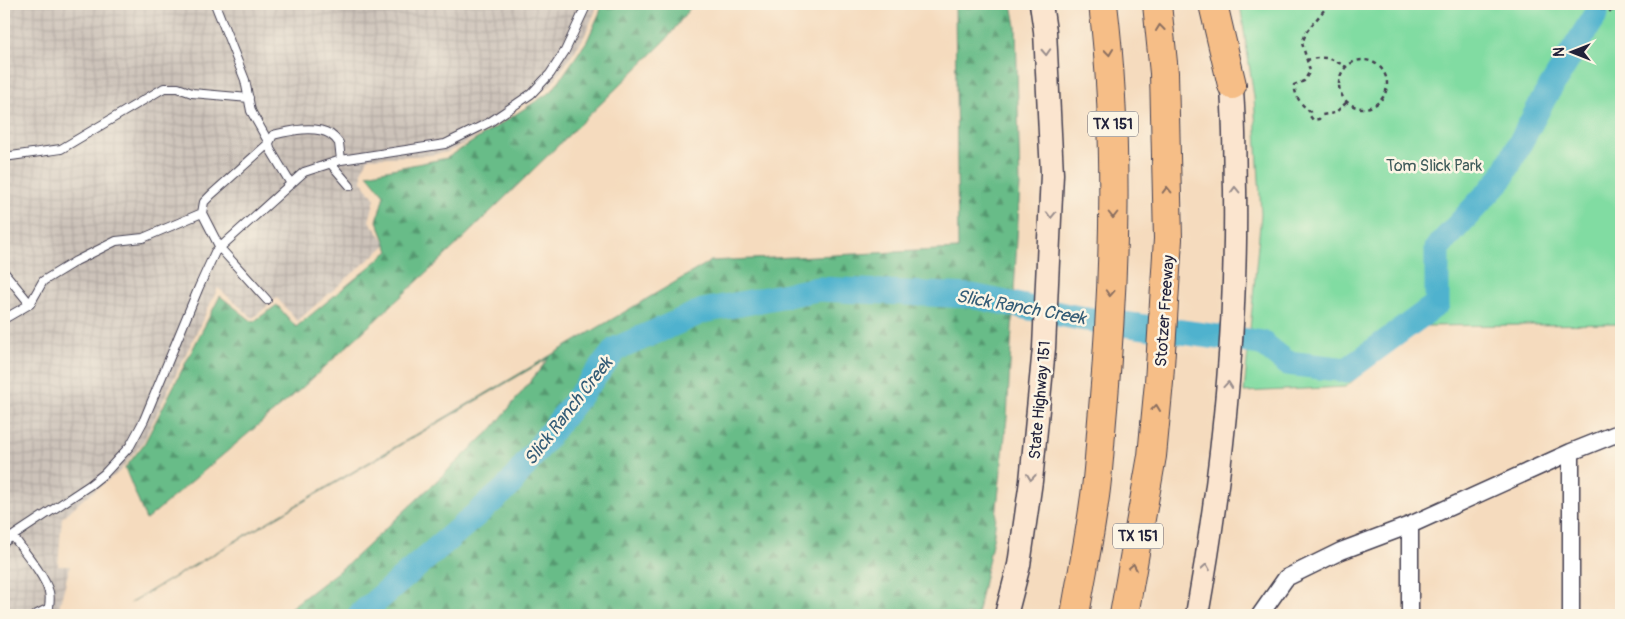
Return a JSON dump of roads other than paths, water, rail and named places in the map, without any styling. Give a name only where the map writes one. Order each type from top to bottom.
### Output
[{"type":"highway","name":"TX 151","points":[[1075,615],[1095,501],[1107,363],[1113,244],[1113,117],[1110,58],[1104,4]]},
{"type":"highway","name":"Stotzer Freeway","points":[[1124,615],[1152,456],[1159,382],[1168,239],[1164,73],[1157,4]]},
{"type":"highway","points":[[1213,4],[1232,85]]},
{"type":"highway","points":[[1060,615],[1095,501]]},
{"type":"main road","name":"State Highway 151","points":[[1006,615],[1019,565],[1031,480],[1044,348],[1049,265],[1052,174],[1045,31],[1041,4]]},
{"type":"main road","points":[[1197,615],[1207,559],[1223,433],[1233,331],[1236,239],[1234,111],[1223,4]]},
{"type":"street","points":[[1260,615],[1286,578],[1340,551],[1410,525],[1570,452],[1621,432]]},
{"type":"street","points":[[1570,452],[1571,615]]},
{"type":"street","points":[[1410,525],[1410,615]]},
{"type":"lane","points":[[215,4],[245,80],[251,111],[269,143],[270,149],[292,184]]},
{"type":"lane","points":[[4,542],[90,485],[105,473],[130,446],[144,420],[215,252],[304,172],[341,160],[445,144],[490,122],[531,94],[550,74],[565,51],[587,4]]},
{"type":"lane","points":[[4,157],[61,149],[164,88],[178,88],[192,93],[249,98]]},
{"type":"lane","points":[[267,300],[220,248],[202,213],[204,202],[269,143],[273,135],[296,130],[319,131],[330,134],[340,142],[341,160]]},
{"type":"lane","points":[[331,164],[350,186]]},
{"type":"lane","points":[[4,319],[30,304],[43,281],[76,261],[116,241],[143,238],[202,213]]},
{"type":"lane","points":[[4,272],[30,304]]},
{"type":"lane","points":[[13,536],[45,582],[50,594],[48,611],[35,615]]},
{"type":"waterway","name":"Slick Ranch Creek","points":[[360,615],[508,487],[616,349],[703,311],[818,289],[972,296],[1079,318],[1262,343],[1287,363],[1347,370],[1437,304],[1437,248],[1501,179],[1544,98],[1596,14]]},
{"type":"park label","name":"Tom Slick Park","points":[[1434,165]]}]
